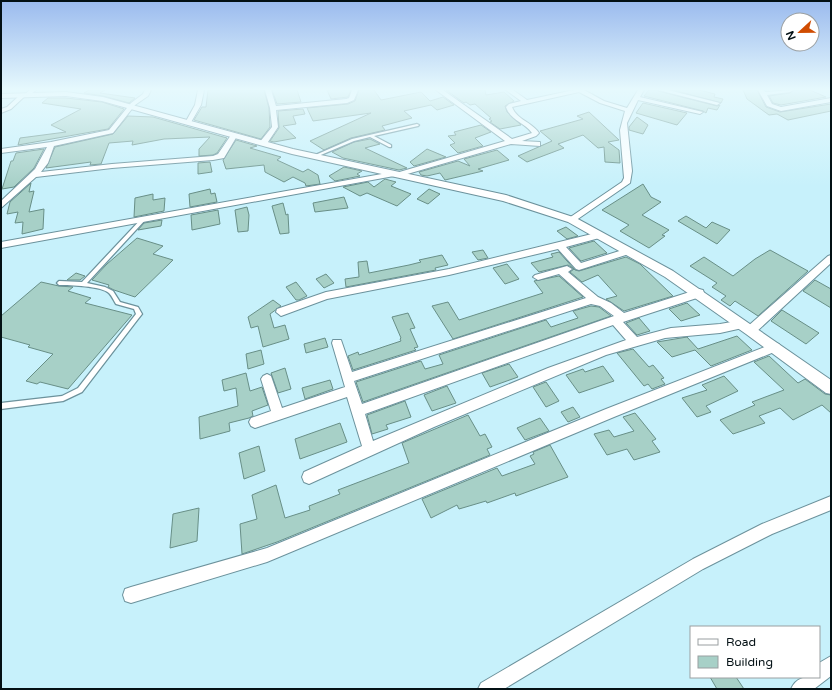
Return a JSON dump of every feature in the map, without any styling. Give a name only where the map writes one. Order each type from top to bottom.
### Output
[{"type":"street","points":[[1,151],[51,144],[111,132],[119,122]]},
{"type":"street","points":[[263,143],[275,127],[274,122]]},
{"type":"street","points":[[483,122],[511,142],[537,144]]},
{"type":"street","points":[[1,245],[145,218],[395,175],[511,142],[534,135],[536,133],[533,129],[522,122]]},
{"type":"street","points":[[572,220],[626,183],[628,177],[623,138],[625,122]]},
{"type":"street","points":[[188,123],[233,136],[395,175],[506,198],[572,220],[652,263],[699,293],[831,388]]},
{"type":"street","points":[[35,175],[112,166],[213,158],[221,156],[233,136]]},
{"type":"street","points":[[1,205],[35,175],[45,160],[51,144]]},
{"type":"street","points":[[281,312],[326,296],[449,272],[600,235]]},
{"type":"street","points":[[560,246],[579,267]]},
{"type":"street","points":[[538,277],[560,270],[579,267],[629,251]]},
{"type":"street","points":[[309,478],[369,448],[537,378],[635,342],[667,334],[747,327],[831,258]]},
{"type":"street","points":[[560,270],[595,300],[604,302],[619,319],[635,342]]},
{"type":"street","points":[[358,411],[619,319],[699,293]]},
{"type":"street","points":[[348,378],[595,300]]},
{"type":"street","points":[[337,343],[369,448]]},
{"type":"street","points":[[131,595],[260,557],[323,533],[573,428],[774,347]]},
{"type":"street","points":[[267,379],[278,414]]},
{"type":"street","points":[[255,422],[352,390]]},
{"type":"street","points":[[487,689],[698,564],[767,529],[831,503]]},
{"type":"street","points":[[820,673],[831,665]]},
{"type":"street","points":[[800,689],[814,678]]},
{"type":"lane","points":[[315,156],[343,143],[418,125]]},
{"type":"lane","points":[[371,136],[390,146]]},
{"type":"lane","points":[[83,284],[145,218]]},
{"type":"lane","points":[[1,406],[63,398],[80,390],[139,314],[136,308],[118,302],[111,292],[105,289],[83,284],[58,283]]},
{"type":"building","points":[[56,122],[113,122],[108,129],[18,145],[20,138],[66,132],[51,125]]},
{"type":"building","points":[[123,122],[171,122],[227,138],[217,153],[213,155],[199,156],[199,149],[210,137],[164,139],[132,145],[133,141],[109,143],[101,164],[90,165],[91,162],[46,168],[55,147],[113,134]]},
{"type":"building","points":[[202,122],[270,122],[270,127],[261,139]]},
{"type":"building","points":[[279,122],[295,122],[296,124],[283,126],[296,138],[274,142],[270,141],[279,128]]},
{"type":"building","points":[[351,122],[396,122],[382,126],[385,130],[351,138],[324,150],[310,141]]},
{"type":"building","points":[[490,122],[518,122],[521,125],[500,129]]},
{"type":"building","points":[[572,122],[600,122],[619,140],[608,142],[619,150],[620,163],[605,162],[604,147],[598,148],[583,135],[558,144],[564,148],[527,162],[518,156],[552,141],[540,131]]},
{"type":"building","points":[[633,122],[644,122],[648,125],[643,134],[629,130],[629,127]]},
{"type":"building","points":[[667,122],[679,122],[677,125]]},
{"type":"building","points":[[481,125],[491,132],[475,138],[483,146],[458,153],[450,145],[455,143],[448,136],[456,135],[454,132]]},
{"type":"building","points":[[370,139],[380,144],[365,148],[407,168],[399,170],[343,158],[332,152],[354,142]]},
{"type":"building","points":[[236,140],[257,146],[250,148],[281,157],[277,160],[303,172],[308,169],[318,175],[320,184],[306,186],[305,183],[293,177],[284,182],[265,172],[264,165],[226,169],[223,160]]},
{"type":"building","points":[[44,149],[34,168],[14,187],[2,189],[11,161],[13,161],[16,153]]},
{"type":"building","points":[[427,149],[446,157],[414,166],[410,162]]},
{"type":"building","points":[[497,150],[509,160],[478,169],[483,171],[445,180],[440,173],[427,176],[421,175],[419,172],[458,161],[470,166],[464,159]]},
{"type":"building","points":[[210,162],[212,172],[198,174],[198,163]]},
{"type":"building","points":[[344,167],[362,171],[357,174],[360,176],[335,181],[329,176]]},
{"type":"building","points":[[385,179],[396,182],[391,186],[411,194],[397,206],[367,193],[360,196],[343,187],[368,182],[374,187]]},
{"type":"building","points":[[31,183],[29,192],[34,191],[29,212],[44,209],[43,229],[22,234],[23,222],[15,223],[18,212],[7,214],[10,202]]},
{"type":"building","points":[[643,184],[651,197],[661,202],[642,215],[669,230],[662,235],[665,236],[649,248],[620,231],[629,225],[602,210]]},
{"type":"building","points":[[210,189],[211,194],[215,193],[217,202],[190,207],[189,194]]},
{"type":"building","points":[[429,189],[440,194],[428,204],[417,199]]},
{"type":"building","points":[[153,194],[153,200],[165,198],[164,211],[134,217],[135,198]]},
{"type":"building","points":[[344,197],[348,208],[315,212],[313,203]]},
{"type":"building","points":[[283,203],[286,215],[288,214],[289,233],[280,234],[272,206]]},
{"type":"building","points":[[247,207],[249,215],[248,231],[238,232],[235,210]]},
{"type":"building","points":[[218,210],[220,224],[192,230],[191,215]]},
{"type":"building","points":[[686,216],[706,228],[712,222],[730,230],[717,244],[678,221]]},
{"type":"building","points":[[162,220],[161,226],[138,230],[144,223]]},
{"type":"building","points":[[566,227],[578,236],[567,239],[557,231]]},
{"type":"building","points":[[137,238],[163,246],[153,254],[173,260],[135,297],[114,290],[108,287],[109,285],[92,280],[107,264]]},
{"type":"building","points":[[594,241],[607,253],[581,261],[569,248]]},
{"type":"building","points":[[483,250],[488,258],[478,260],[472,252]]},
{"type":"building","points":[[770,250],[808,271],[758,316],[735,301],[730,306],[721,300],[726,296],[712,287],[717,283],[690,266],[704,257],[733,276],[755,259]]},
{"type":"building","points":[[559,252],[575,270],[579,271],[626,257],[640,264],[673,296],[624,311],[606,299],[617,296],[598,275],[582,282],[570,272],[574,269],[568,265],[539,272],[531,263],[553,257],[551,254]]},
{"type":"building","points":[[442,255],[448,265],[435,268],[436,270],[346,287],[345,279],[359,277],[358,262],[367,261],[369,273],[409,265],[421,262],[419,260]]},
{"type":"building","points":[[507,264],[519,279],[505,284],[493,268]]},
{"type":"building","points":[[76,273],[85,276],[80,280],[67,280]]},
{"type":"building","points":[[326,274],[334,283],[324,288],[316,279]]},
{"type":"building","points":[[559,276],[583,297],[453,339],[432,306],[448,302],[459,320],[543,293],[534,281]]},
{"type":"building","points":[[815,280],[831,289],[831,308],[803,291]]},
{"type":"building","points":[[41,282],[73,287],[68,291],[91,298],[85,303],[132,315],[68,389],[40,382],[37,384],[26,381],[53,354],[28,347],[30,345],[1,337],[1,316]]},
{"type":"building","points":[[296,282],[307,296],[299,300],[296,300],[286,287]]},
{"type":"building","points":[[273,300],[281,306],[270,314],[274,328],[285,325],[289,339],[263,347],[258,326],[251,328],[248,317]]},
{"type":"building","points":[[687,303],[700,315],[681,321],[669,309]]},
{"type":"building","points":[[591,306],[599,307],[611,316],[363,402],[356,382],[421,361],[425,369],[443,364],[439,355],[546,320],[551,327],[578,318],[573,311]]},
{"type":"building","points":[[782,310],[819,333],[806,344],[771,321]]},
{"type":"building","points":[[408,313],[415,328],[410,329],[418,347],[414,348],[416,350],[353,370],[348,356],[358,352],[359,355],[401,341],[392,317]]},
{"type":"building","points":[[639,318],[650,331],[637,335],[626,323]]},
{"type":"building","points":[[737,336],[752,350],[711,366],[695,350],[672,357],[657,342],[687,337],[698,349]]},
{"type":"building","points":[[325,338],[328,347],[306,353],[304,344]]},
{"type":"building","points":[[633,349],[649,367],[653,365],[664,378],[661,379],[665,384],[652,389],[648,384],[644,386],[617,353]]},
{"type":"building","points":[[261,350],[264,364],[248,369],[246,354]]},
{"type":"building","points":[[769,356],[798,383],[805,379],[825,394],[831,395],[831,413],[822,405],[793,420],[780,408],[759,416],[765,423],[733,434],[720,420],[755,405],[752,402],[784,390],[754,362]]},
{"type":"building","points":[[509,364],[518,377],[490,387],[482,373]]},
{"type":"building","points":[[603,366],[614,381],[579,393],[566,375],[583,369],[585,372]]},
{"type":"building","points":[[285,368],[291,389],[278,393],[271,373]]},
{"type":"building","points":[[246,373],[250,391],[262,387],[268,405],[252,411],[253,416],[249,418],[229,423],[230,431],[200,439],[199,417],[238,406],[236,388],[224,391],[222,380]]},
{"type":"building","points":[[724,376],[738,391],[706,406],[711,412],[697,417],[682,398],[707,390],[702,385]]},
{"type":"building","points":[[330,380],[333,389],[305,399],[302,388]]},
{"type":"building","points":[[546,382],[559,401],[546,407],[533,387]]},
{"type":"building","points":[[447,386],[456,403],[432,411],[424,395]]},
{"type":"building","points":[[405,401],[411,417],[386,425],[388,429],[372,434],[367,415]]},
{"type":"building","points":[[573,407],[580,417],[568,422],[561,412]]},
{"type":"building","points":[[635,413],[656,439],[652,441],[660,452],[634,460],[627,449],[607,455],[594,434],[609,430],[614,437],[634,431],[623,417]]},
{"type":"building","points":[[468,415],[480,436],[485,434],[492,447],[487,449],[490,455],[277,542],[242,554],[240,524],[257,519],[252,495],[276,485],[285,518],[310,510],[309,506],[340,494],[338,490],[409,463],[402,443]]},
{"type":"building","points":[[540,418],[549,431],[525,440],[517,428]]},
{"type":"building","points":[[340,423],[347,442],[300,459],[295,439]]},
{"type":"building","points":[[550,445],[568,477],[516,496],[515,493],[487,503],[486,501],[459,509],[457,505],[431,518],[422,499],[497,468],[502,476],[535,464],[530,456],[534,454],[533,452]]},
{"type":"building","points":[[259,446],[265,471],[244,479],[239,453]]},
{"type":"building","points":[[199,508],[197,541],[170,548],[173,514]]},
{"type":"building","points":[[711,678],[737,678],[744,689],[717,689]]}]
